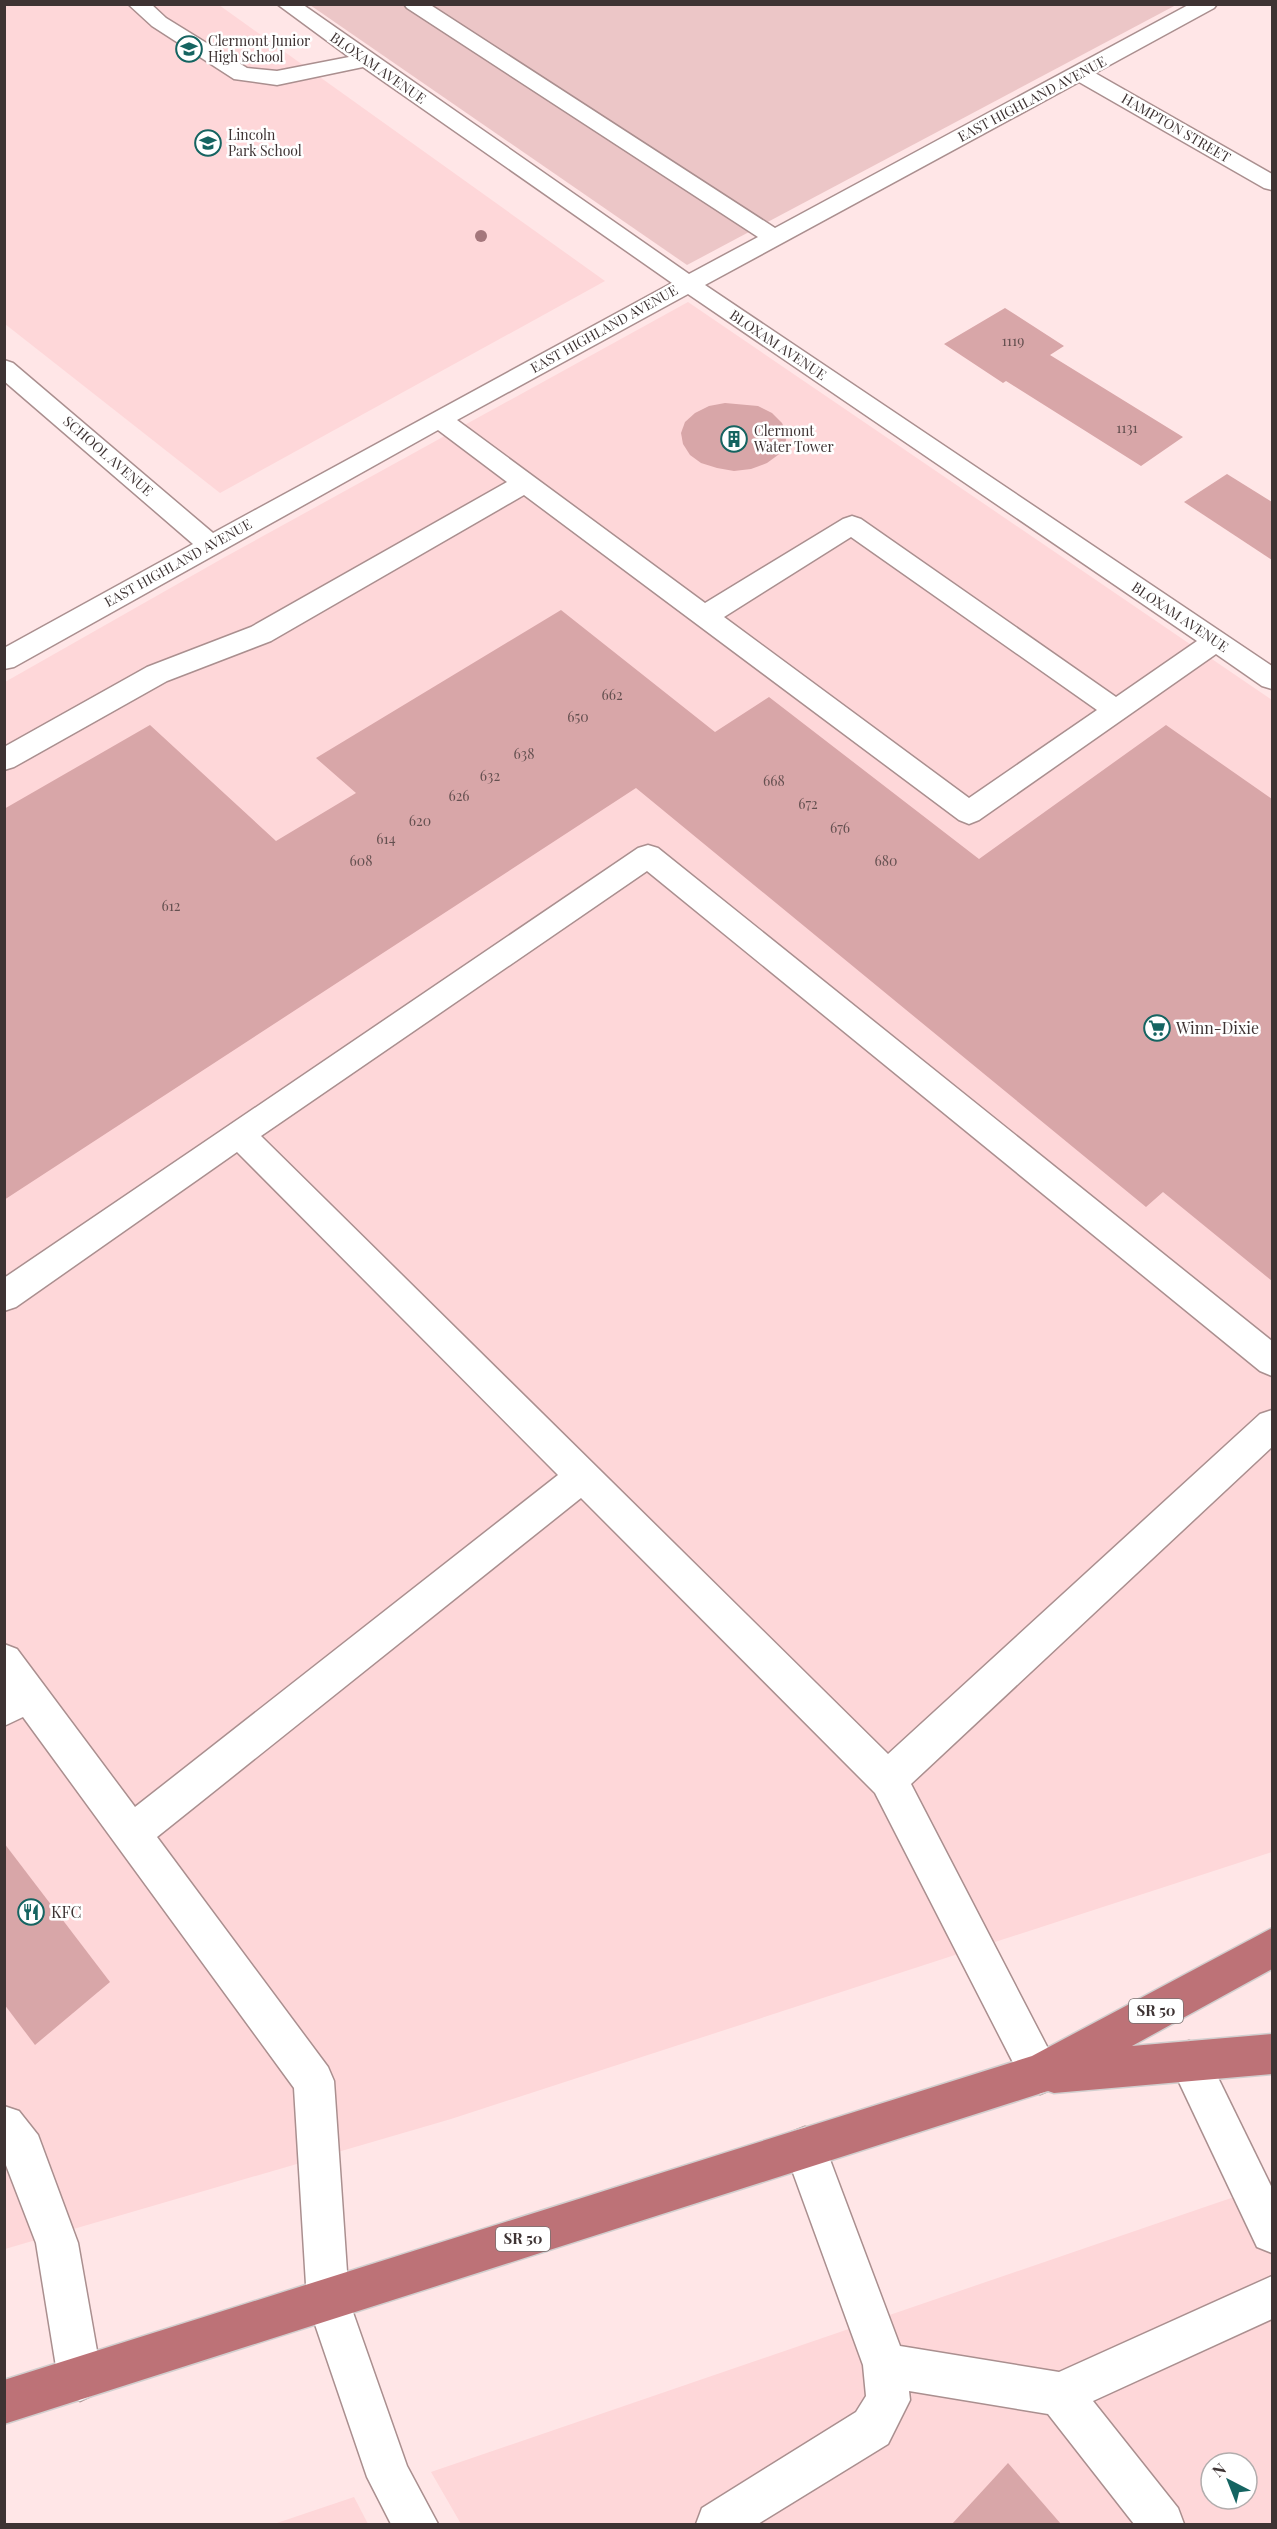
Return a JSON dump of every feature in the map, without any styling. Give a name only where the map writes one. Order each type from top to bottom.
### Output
[{"type":"highway","name":"SR 50","points":[[4,2402],[1040,2074],[1272,1948]]},
{"type":"highway","name":"SR 50","points":[[1040,2074],[1272,2054]]},
{"type":"street","points":[[138,4],[169,29],[242,74],[277,78],[366,60]]},
{"type":"street","name":"BLOXAM AVENUE","points":[[286,4],[688,284],[1272,679]]},
{"type":"street","points":[[414,4],[774,237]]},
{"type":"street","name":"EAST HIGHLAND AVENUE","points":[[4,660],[440,419],[1207,4]]},
{"type":"street","name":"HAMPTON STREET","points":[[1079,73],[1272,183]]},
{"type":"street","name":"SCHOOL AVENUE","points":[[4,369],[210,545]]},
{"type":"street","points":[[440,419],[969,813],[1216,641]]},
{"type":"street","points":[[4,760],[157,674],[261,634],[526,482]]},
{"type":"street","points":[[705,616],[852,525],[1116,710]]},
{"type":"street","points":[[4,1297],[648,855],[1272,1361]]},
{"type":"street","points":[[239,1134],[888,1780],[1040,2074]]},
{"type":"street","points":[[888,1780],[1272,1425]]},
{"type":"street","points":[[131,1834],[583,1476]]},
{"type":"street","points":[[4,1661],[16,1700],[131,1834],[314,2081],[328,2301],[389,2477],[415,2524]]},
{"type":"street","points":[[1189,2061],[1272,2232]]},
{"type":"street","points":[[4,2126],[23,2150],[57,2243],[80,2379]]},
{"type":"street","points":[[718,2524],[872,2428],[888,2400],[885,2365],[805,2148]]},
{"type":"street","points":[[885,2365],[1060,2394],[1272,2297]]},
{"type":"street","points":[[1060,2394],[1162,2524]]},
{"type":"shaded area","name":"Lincoln Park School","points":[[4,5],[219,5],[605,281],[220,493],[5,324]]},
{"type":"shaded area","points":[[310,5],[1176,5],[687,265]]},
{"type":"shaded area","points":[[688,302],[1272,700],[1272,1852],[451,2119],[5,2249],[5,682],[225,557]]},
{"type":"shaded area","points":[[1272,2184],[1272,2524],[461,2524],[431,2472]]},
{"type":"shaded area","points":[[354,2497],[368,2524],[274,2524]]},
{"type":"building","points":[[1005,308],[1064,346],[1050,355],[1183,437],[1141,466],[1006,381],[1003,383],[944,344]]},
{"type":"building","name":"Clermont Water Tower","points":[[725,403],[758,406],[772,413],[782,423],[787,434],[785,445],[778,455],[767,463],[751,469],[734,471],[701,463],[690,455],[683,444],[681,433],[685,422],[695,413],[709,406]]},
{"type":"building","points":[[1227,474],[1272,502],[1272,560],[1184,502]]},
{"type":"building","points":[[561,610],[715,732],[769,697],[979,859],[1166,725],[1272,799],[1272,1281],[1163,1192],[1146,1207],[636,788],[4,1200],[4,809],[150,725],[276,841],[356,793],[316,758]]},
{"type":"building","name":"KFC","points":[[4,1843],[110,1982],[35,2045],[4,2004]]},
{"type":"building","points":[[1008,2463],[1061,2524],[952,2524]]},
{"type":"place","name":"Clermont Junior High School","points":[[189,49]]},
{"type":"place","name":"Lincoln Park School","points":[[208,143]]},
{"type":"place","name":"Clermont Water Tower","points":[[734,439]]},
{"type":"place","name":"Winn-Dixie","points":[[1157,1028]]},
{"type":"place","name":"KFC","points":[[31,1912]]}]
